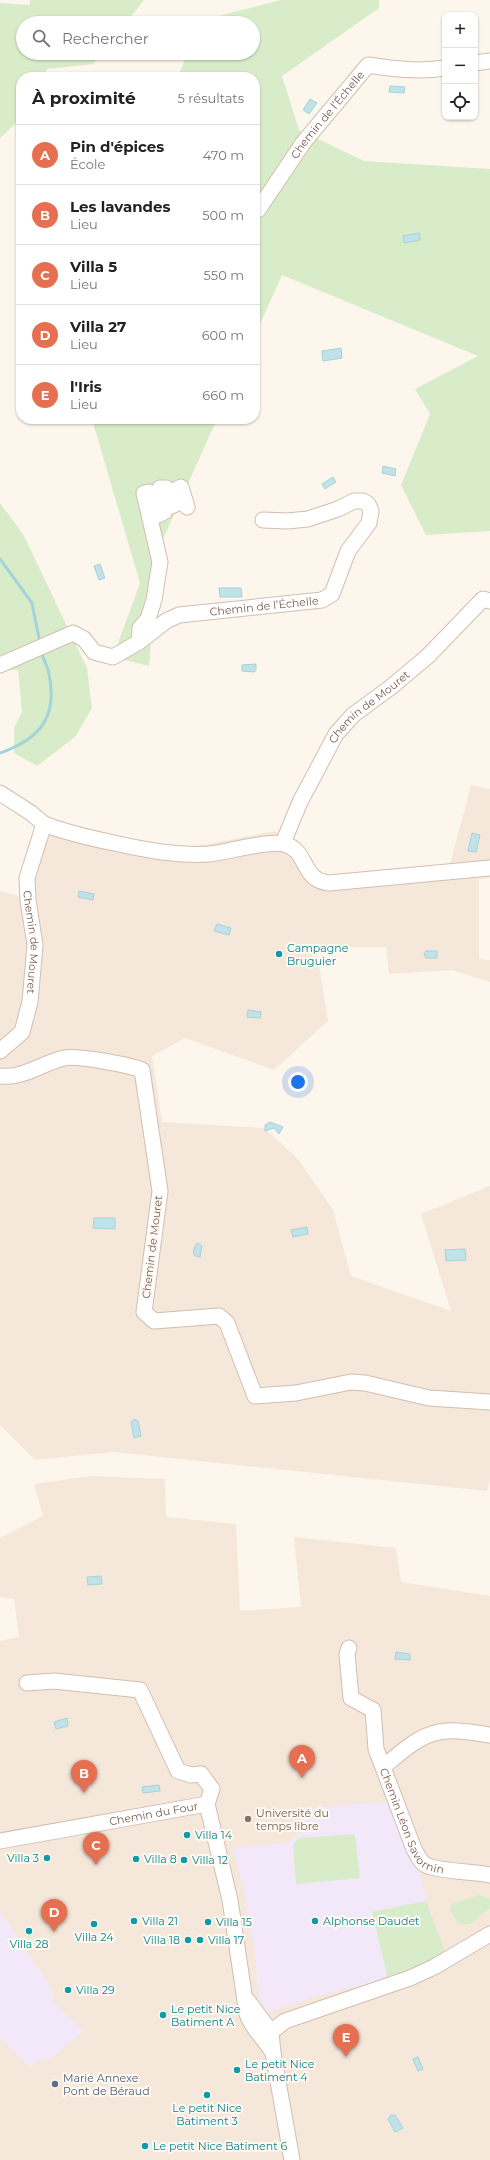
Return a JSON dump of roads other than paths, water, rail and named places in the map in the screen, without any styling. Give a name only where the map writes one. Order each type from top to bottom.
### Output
[{"type":"street","points":[[478,62],[490,60]]},
{"type":"street","name":"Chemin de l’Échelle","points":[[260,207],[303,143],[368,65],[399,69],[431,70],[442,68]]},
{"type":"street","points":[[139,642],[140,628],[148,619],[154,600],[160,562],[144,493],[148,492],[158,515],[164,512],[160,488],[166,488],[171,506],[176,504],[175,490],[181,487],[187,507]]},
{"type":"street","name":"Chemin de l’Échelle","points":[[0,665],[73,633],[84,639],[94,652],[113,658],[139,642],[166,621],[179,616],[322,600],[332,594],[348,551],[369,523],[371,510],[368,504],[363,501],[354,501],[338,509],[308,519],[287,521],[263,520]]},
{"type":"street","name":"Chemin de Mouret","points":[[283,843],[300,802],[336,734],[353,715],[396,683],[428,656],[467,618],[476,605],[483,599],[490,601]]},
{"type":"street","points":[[0,793],[31,813],[44,824],[66,833],[150,852],[182,855],[212,854],[242,848],[283,843],[294,848],[313,877],[319,882],[329,883],[490,868]]},
{"type":"street","name":"Chemin de Mouret","points":[[0,1051],[22,1032],[30,1002],[35,945],[28,900],[28,878],[44,824]]},
{"type":"street","name":"Chemin de Mouret","points":[[0,1076],[11,1078],[65,1058],[127,1065],[142,1070],[160,1191],[144,1312],[154,1321],[218,1316],[227,1323],[255,1396],[296,1393],[351,1382],[365,1383],[428,1398],[490,1402]]},
{"type":"street","points":[[349,1648],[347,1654],[351,1698],[373,1710],[376,1749],[383,1767]]},
{"type":"street","points":[[26,1683],[54,1681],[140,1690],[178,1771],[191,1775],[201,1774],[212,1789],[207,1804]]},
{"type":"street","name":"Chemin Léon Savornin","points":[[490,1735],[447,1731],[432,1733],[418,1739],[383,1767],[414,1849],[421,1861],[428,1866],[441,1869],[490,1875]]},
{"type":"street","name":"Chemin du Four","points":[[0,1841],[207,1804],[230,1900],[246,1998],[263,2027],[267,2043],[273,2053],[292,2160]]},
{"type":"street","points":[[434,1967],[490,1934]]},
{"type":"street","points":[[263,2027],[276,2016],[321,2003],[376,1991],[434,1967],[467,1956],[490,1945]]},
{"type":"water","points":[[390,86],[405,87],[404,93],[389,92]]},
{"type":"water","points":[[310,99],[317,103],[309,114],[303,110]]},
{"type":"water","points":[[419,233],[420,240],[404,243],[403,236]]},
{"type":"water","points":[[341,348],[342,358],[323,361],[322,351]]},
{"type":"water","points":[[383,466],[396,469],[395,476],[382,473]]},
{"type":"water","points":[[333,477],[336,482],[325,489],[322,484]]},
{"type":"water","points":[[100,564],[105,578],[99,580],[94,566]]},
{"type":"water","points":[[219,588],[241,588],[242,597],[220,597]]},
{"type":"water","points":[[256,664],[256,670],[254,672],[242,671],[242,665]]},
{"type":"water","points":[[472,833],[480,835],[476,852],[468,851]]},
{"type":"water","points":[[79,891],[94,894],[93,900],[78,897]]},
{"type":"water","points":[[217,924],[231,928],[229,935],[214,931]]},
{"type":"water","points":[[426,951],[437,951],[437,958],[426,958],[424,954]]},
{"type":"water","points":[[248,1010],[261,1012],[260,1018],[247,1017]]},
{"type":"water","points":[[270,1122],[283,1127],[279,1134],[274,1128],[265,1131],[265,1125]]},
{"type":"water","points":[[94,1218],[115,1218],[115,1229],[93,1228]]},
{"type":"water","points":[[307,1227],[308,1234],[293,1237],[291,1230]]},
{"type":"water","points":[[198,1243],[202,1246],[200,1257],[195,1256],[193,1252],[196,1244]]},
{"type":"water","points":[[465,1249],[466,1260],[446,1261],[445,1250]]},
{"type":"water","points":[[134,1419],[138,1421],[141,1436],[134,1438],[131,1422]]},
{"type":"water","points":[[101,1576],[102,1584],[88,1585],[87,1577]]},
{"type":"water","points":[[396,1652],[410,1654],[410,1660],[395,1659]]},
{"type":"water","points":[[67,1718],[68,1726],[56,1729],[54,1722]]},
{"type":"water","points":[[159,1785],[160,1791],[143,1793],[142,1787]]},
{"type":"water","points":[[418,2057],[423,2069],[418,2071],[413,2059]]},
{"type":"water","points":[[391,2115],[395,2115],[403,2128],[395,2132],[388,2119]]},
{"type":"waterway","points":[[0,559],[32,603],[39,638]]},
{"type":"waterway","points":[[0,753],[26,741],[43,724],[48,714],[51,703],[51,689],[48,671],[41,651]]},
{"type":"place","name":"Campagne Bruguier","points":[[279,954]]},
{"type":"place","name":"Pin d'épices","points":[[302,1778]]},
{"type":"place","name":"Les lavandes","points":[[84,1793]]},
{"type":"place","name":"Université du temps libre","points":[[248,1819]]},
{"type":"place","name":"Villa 14","points":[[187,1835]]},
{"type":"place","name":"Villa 3","points":[[47,1858]]},
{"type":"place","name":"Villa 8","points":[[136,1859]]},
{"type":"place","name":"Villa 12","points":[[184,1860]]},
{"type":"place","name":"Villa 5","points":[[96,1865]]},
{"type":"place","name":"Villa 21","points":[[134,1921]]},
{"type":"place","name":"Alphonse Daudet","points":[[315,1921]]},
{"type":"place","name":"Villa 15","points":[[208,1922]]},
{"type":"place","name":"Villa 24","points":[[94,1924]]},
{"type":"place","name":"Villa 28","points":[[29,1931]]},
{"type":"place","name":"Villa 27","points":[[54,1932]]},
{"type":"place","name":"Villa 18","points":[[188,1940]]},
{"type":"place","name":"Villa 17","points":[[200,1940]]},
{"type":"place","name":"Villa 29","points":[[68,1990]]},
{"type":"place","name":"Le petit Nice Batiment A","points":[[163,2015]]},
{"type":"place","name":"l'Iris","points":[[346,2057]]},
{"type":"place","name":"Le petit Nice Batiment 4","points":[[237,2070]]},
{"type":"place","name":"Marie Annexe Pont de Béraud","points":[[55,2084]]},
{"type":"place","name":"Le petit Nice Batiment 3","points":[[207,2095]]},
{"type":"place","name":"Le petit Nice Batiment 6","points":[[145,2146]]}]
